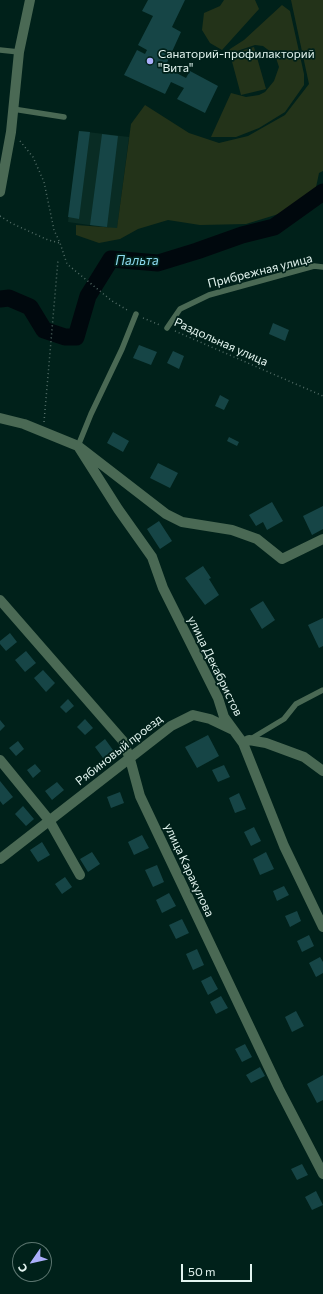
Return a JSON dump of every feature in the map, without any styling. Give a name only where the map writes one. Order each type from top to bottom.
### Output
[{"type":"street","points":[[0,192],[11,132],[19,52],[30,0]]},
{"type":"street","points":[[0,418],[24,424],[78,446],[166,514],[182,522],[232,530],[257,539],[282,559],[323,539]]},
{"type":"street","name":"улица Декабристов","points":[[78,446],[118,509],[152,556],[163,588],[218,698],[224,717],[233,730],[246,741],[284,846],[323,927]]},
{"type":"street","name":"улица Каракулова","points":[[0,600],[123,741],[130,759],[140,796],[279,1089],[323,1174]]},
{"type":"street","name":"Рябиновый проезд","points":[[0,859],[171,726],[193,715],[210,719],[233,730]]},
{"type":"street","points":[[246,741],[266,743],[304,757],[323,771]]},
{"type":"street","points":[[0,760],[49,820],[80,875]]},
{"type":"lane","points":[[0,50],[19,52]]},
{"type":"lane","points":[[14,108],[64,117]]},
{"type":"lane","name":"Прибрежная улица","points":[[167,328],[180,309],[209,294],[314,266],[323,267]]},
{"type":"lane","points":[[78,446],[122,349],[136,314]]},
{"type":"lane","points":[[246,741],[284,719],[296,704],[323,690]]},
{"type":"path","name":"Раздольная улица","points":[[11,132],[20,140],[33,157],[44,182],[54,230],[67,264],[79,275],[112,301],[136,314],[323,396]]},
{"type":"path","points":[[0,216],[11,224],[48,240],[60,243]]},
{"type":"path","points":[[44,421],[58,260]]},
{"type":"shaded area","points":[[224,0],[255,0],[259,9],[222,50],[210,43],[202,30],[204,13],[220,6]]},
{"type":"shaded area","points":[[291,0],[323,0],[323,171],[319,173],[315,192],[285,212],[246,224],[200,225],[168,220],[138,229],[120,239],[99,243],[76,235],[76,225],[117,228],[131,124],[145,105],[189,133],[219,143],[248,136],[285,115],[309,84]]},
{"type":"shaded area","points":[[282,5],[290,11],[304,74],[304,85],[285,112],[259,128],[236,137],[211,137],[231,93],[246,97],[259,95],[265,92],[274,81],[279,67],[275,55],[263,46],[255,45],[237,51],[228,52],[244,40]]},
{"type":"shaded area","points":[[254,47],[266,89],[241,95],[230,54]]},
{"type":"shaded area","points":[[79,131],[129,137],[117,229],[68,222]]},
{"type":"building","name":"Санаторий-профилакторий \"Вита\"","points":[[148,0],[185,0],[172,27],[181,32],[165,67],[186,78],[190,71],[218,86],[205,113],[177,99],[184,88],[171,82],[165,94],[124,75],[137,50],[145,54],[147,50],[138,45],[153,16],[142,11]]},
{"type":"building","points":[[79,131],[90,132],[79,219],[68,217]]},
{"type":"building","points":[[102,134],[118,136],[107,227],[90,225]]},
{"type":"building","points":[[273,323],[289,330],[285,341],[269,334]]},
{"type":"building","points":[[139,345],[157,352],[151,365],[133,358]]},
{"type":"building","points":[[173,351],[184,356],[179,369],[167,363]]},
{"type":"building","points":[[220,395],[229,400],[224,410],[215,406]]},
{"type":"building","points":[[113,432],[129,441],[123,452],[107,443]]},
{"type":"building","points":[[229,437],[239,442],[237,446],[227,441]]},
{"type":"building","points":[[158,463],[178,473],[170,488],[150,478]]},
{"type":"building","points":[[272,502],[283,521],[267,530],[263,522],[256,526],[249,515]]},
{"type":"building","points":[[323,506],[323,529],[312,535],[303,516]]},
{"type":"building","points":[[159,521],[172,541],[160,549],[147,529]]},
{"type":"building","points":[[203,566],[211,578],[209,579],[219,595],[205,605],[185,578]]},
{"type":"building","points":[[263,601],[275,620],[262,629],[250,609]]},
{"type":"building","points":[[323,618],[323,646],[319,648],[308,625]]},
{"type":"building","points":[[10,633],[17,642],[6,651],[0,644],[0,641]]},
{"type":"building","points":[[26,651],[36,663],[25,672],[15,660]]},
{"type":"building","points":[[43,670],[55,683],[46,692],[34,678]]},
{"type":"building","points":[[68,699],[74,706],[66,713],[60,707]]},
{"type":"building","points":[[85,719],[93,728],[85,735],[77,727]]},
{"type":"building","points":[[0,720],[5,726],[0,731]]},
{"type":"building","points":[[208,735],[219,756],[197,768],[185,747]]},
{"type":"building","points":[[105,739],[113,750],[103,758],[95,747]]},
{"type":"building","points":[[18,741],[24,749],[16,756],[9,748]]},
{"type":"building","points":[[35,764],[41,771],[33,778],[27,770]]},
{"type":"building","points":[[224,765],[230,777],[218,782],[212,770]]},
{"type":"building","points":[[0,781],[13,797],[3,805],[0,801]]},
{"type":"building","points":[[57,782],[64,790],[52,800],[45,791]]},
{"type":"building","points":[[120,792],[124,803],[111,808],[107,797]]},
{"type":"building","points":[[239,793],[246,809],[235,813],[229,798]]},
{"type":"building","points":[[23,806],[34,819],[26,826],[15,814]]},
{"type":"building","points":[[254,827],[261,841],[251,846],[244,832]]},
{"type":"building","points":[[142,835],[149,848],[134,855],[128,842]]},
{"type":"building","points":[[42,842],[50,855],[38,862],[30,850]]},
{"type":"building","points":[[92,852],[100,864],[88,872],[80,859]]},
{"type":"building","points":[[266,852],[274,869],[260,875],[253,859]]},
{"type":"building","points":[[157,865],[164,882],[153,887],[145,870]]},
{"type":"building","points":[[65,877],[72,887],[62,894],[55,884]]},
{"type":"building","points":[[284,886],[289,895],[277,901],[273,891]]},
{"type":"building","points":[[169,893],[176,906],[162,913],[156,900]]},
{"type":"building","points":[[297,911],[301,921],[290,927],[285,916]]},
{"type":"building","points":[[182,919],[189,933],[176,939],[169,925]]},
{"type":"building","points":[[309,935],[314,946],[302,952],[297,941]]},
{"type":"building","points":[[197,949],[204,965],[193,970],[186,954]]},
{"type":"building","points":[[320,957],[323,962],[323,973],[316,977],[309,963]]},
{"type":"building","points":[[211,976],[218,989],[208,995],[201,981]]},
{"type":"building","points":[[221,996],[228,1008],[216,1014],[210,1002]]},
{"type":"building","points":[[296,1011],[304,1026],[292,1032],[285,1017]]},
{"type":"building","points":[[245,1044],[252,1057],[242,1062],[235,1049]]},
{"type":"building","points":[[260,1067],[265,1076],[251,1083],[246,1075]]},
{"type":"building","points":[[323,1075],[323,1100],[317,1103],[307,1084]]},
{"type":"building","points":[[302,1164],[308,1175],[297,1180],[291,1169]]},
{"type":"building","points":[[316,1191],[323,1205],[312,1210],[305,1197]]},
{"type":"waterway","name":"Пальта","points":[[0,299],[9,298],[30,307],[44,330],[65,337],[76,337],[88,296],[111,259],[158,263],[242,235],[274,227],[323,192]]},
{"type":"place","name":"Санаторий-профилакторий \"Вита\"","points":[[150,61]]}]
